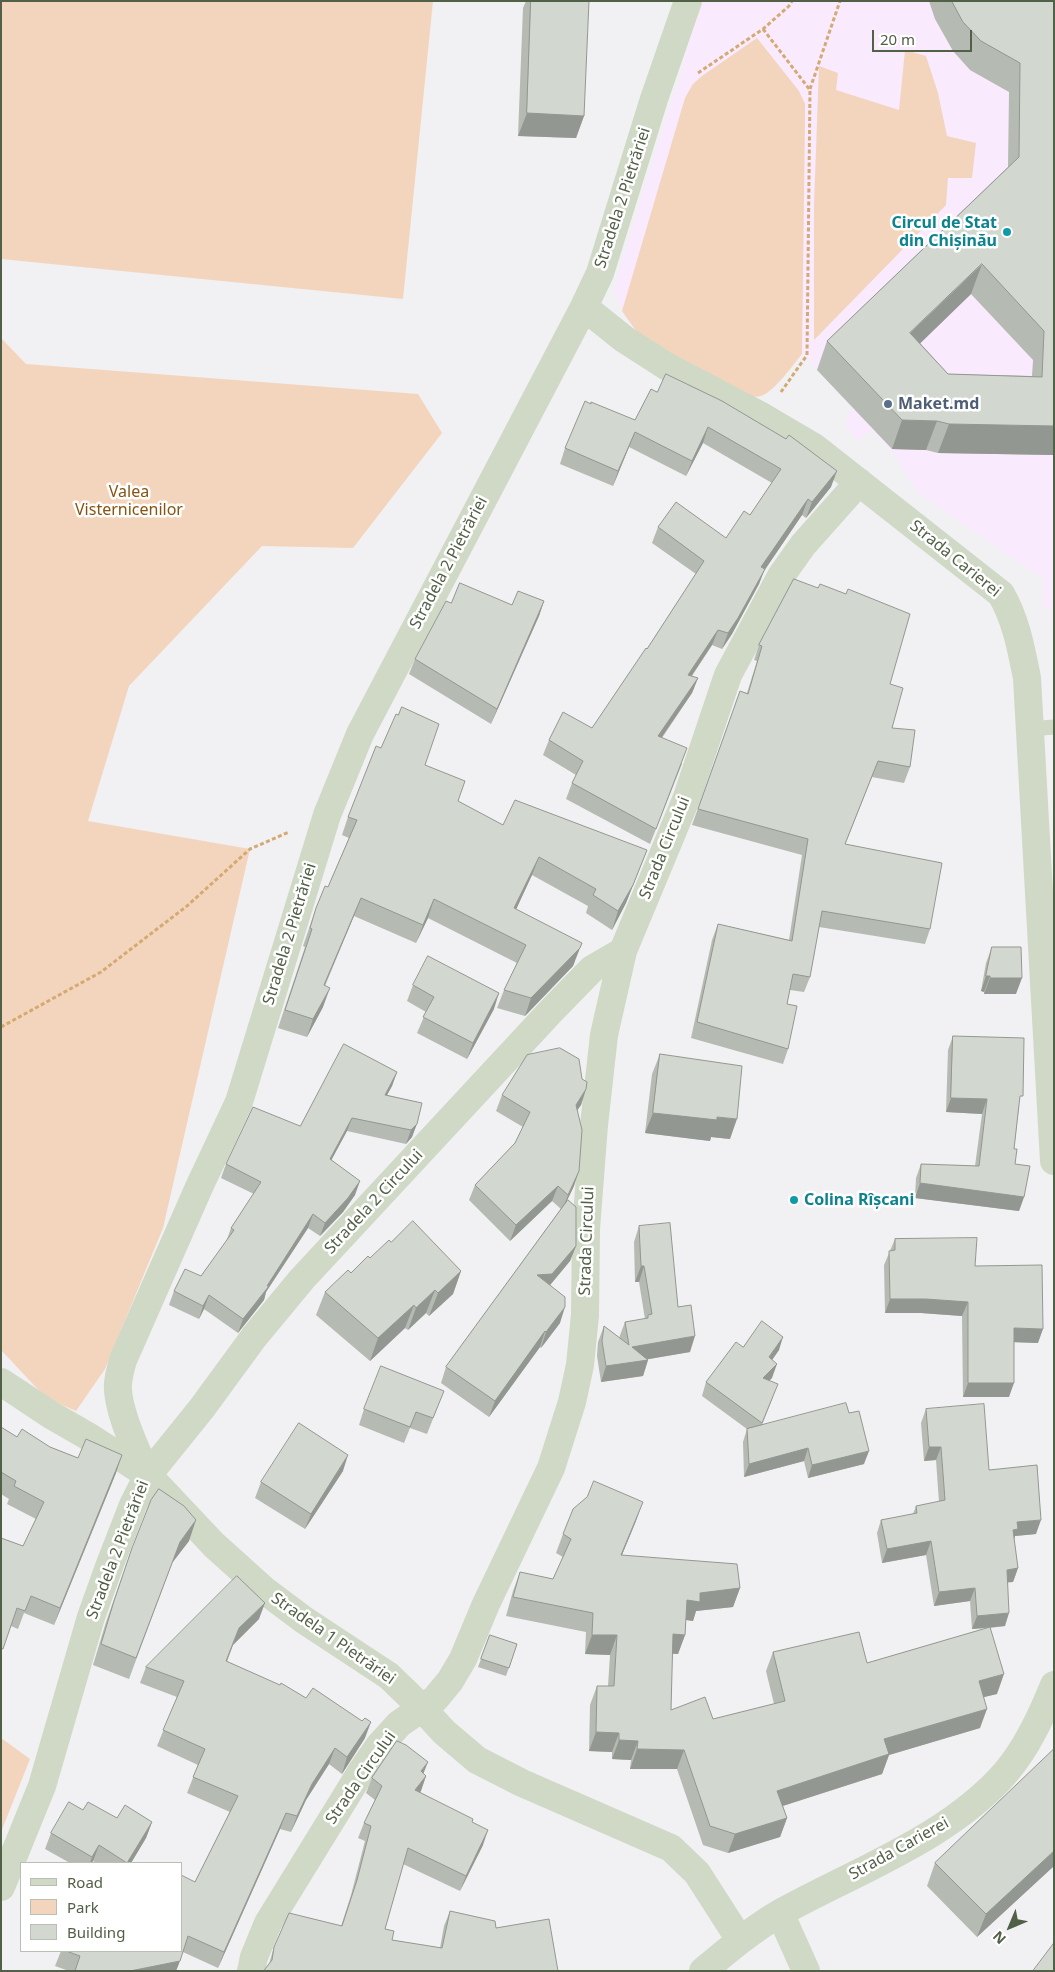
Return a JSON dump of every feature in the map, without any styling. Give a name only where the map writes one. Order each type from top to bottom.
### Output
[{"type":"street","name":"Stradela 2 Pietrăriei","points":[[1,1887],[42,1786],[57,1738],[73,1675],[106,1573],[133,1505],[148,1475],[135,1448],[123,1413],[118,1384],[123,1360],[200,1185],[239,1102],[327,816],[360,734],[584,307],[600,273],[654,99],[688,1]]},
{"type":"street","name":"Strada Carierei","points":[[584,307],[624,339],[666,366],[764,417],[814,448],[1001,594],[1014,619],[1027,678],[1042,728],[1054,1161]]},
{"type":"street","name":"Strada Circului","points":[[251,1971],[254,1957],[268,1923],[361,1772],[399,1724],[435,1698],[450,1681],[463,1659],[490,1596],[550,1468],[572,1402],[580,1365],[583,1332],[586,1230],[597,1098],[604,1035],[623,951],[687,797],[728,675],[781,576],[803,545],[859,482]]},
{"type":"street","name":"Stradela 2 Circului","points":[[148,1475],[188,1426],[254,1337],[302,1279],[592,969],[623,951]]},
{"type":"street","points":[[1,1382],[50,1415],[91,1438],[148,1475]]},
{"type":"street","name":"Stradela 1 Pietrăriei","points":[[148,1475],[214,1545],[264,1590],[304,1620],[389,1676],[444,1732],[476,1760],[522,1783],[671,1848],[697,1873],[740,1940]]},
{"type":"street","name":"Strada Carierei","points":[[703,1971],[740,1940],[780,1913],[923,1838],[961,1814],[988,1791],[1007,1771],[1043,1714],[1054,1685]]},
{"type":"street","points":[[780,1913],[806,1971]]},
{"type":"path","points":[[654,99],[693,76],[763,29],[789,6],[792,1]]},
{"type":"path","points":[[764,417],[807,355],[810,90],[840,1]]},
{"type":"path","points":[[763,29],[810,90]]},
{"type":"path","points":[[1,1027],[101,972],[187,906],[250,849],[327,816]]},
{"type":"shaded area","name":"Circul de Stat din Chișinău","points":[[699,1],[1054,1],[1054,650],[1050,607],[1042,606],[1044,582],[1048,582],[917,492],[893,452],[871,430],[859,441],[845,426],[852,408],[803,354],[769,391],[754,397],[630,325],[622,311],[615,290],[616,281],[673,95],[680,79]]},
{"type":"green space","points":[[1,1],[433,1],[403,299],[1,259]]},
{"type":"green space","points":[[757,38],[799,91],[805,104],[805,119],[802,354],[772,389],[756,397],[741,393],[639,335],[622,311],[685,98],[693,84],[702,76]]},
{"type":"green space","points":[[905,50],[926,56],[938,93],[947,136],[976,143],[972,178],[948,178],[946,205],[814,340],[814,205],[819,66],[838,73],[836,90],[899,110]]},
{"type":"green space","name":"Valea Visternicenilor","points":[[1,338],[26,364],[418,394],[442,433],[353,548],[262,546],[129,686],[88,821],[250,849],[163,1228],[105,1369],[76,1411],[46,1398],[1,1350]]},
{"type":"green space","points":[[1,1738],[30,1759],[1,1832]]},
{"type":"building","points":[[531,1],[589,1],[584,116],[527,113]]},
{"type":"building","name":"Circul de Stat din Chișinău","points":[[952,1],[1054,1],[1054,426],[949,424],[937,421],[902,420],[827,341],[1019,157],[1020,63],[981,41],[963,22]],"holes":[[[982,264],[1044,331],[1042,377],[948,374],[910,333]]]},
{"type":"building","points":[[666,374],[722,401],[786,439],[789,435],[837,471],[812,502],[808,499],[761,567],[765,569],[728,633],[718,630],[688,675],[698,678],[658,736],[687,748],[656,829],[572,783],[583,761],[549,740],[563,712],[592,728],[647,649],[704,561],[658,527],[676,502],[726,538],[744,511],[750,515],[781,469],[708,427],[692,461],[635,432],[618,471],[565,448],[585,401],[635,420],[651,389],[657,392]]},
{"type":"building","points":[[794,579],[818,588],[820,584],[846,594],[848,589],[910,614],[890,684],[903,688],[892,728],[915,730],[910,767],[878,761],[845,844],[942,863],[930,929],[822,911],[810,977],[793,974],[787,1004],[797,1006],[788,1049],[697,1022],[718,924],[792,941],[808,839],[698,809],[740,691],[748,694],[762,646],[759,645]]},
{"type":"building","points":[[460,583],[512,605],[518,591],[544,601],[497,709],[415,659],[446,601],[451,603]]},
{"type":"building","points":[[402,707],[439,724],[425,765],[465,781],[458,801],[503,825],[515,800],[647,850],[633,885],[618,911],[593,895],[596,889],[539,857],[514,908],[582,943],[580,948],[531,998],[504,990],[526,945],[434,899],[423,925],[361,898],[324,985],[330,988],[313,1019],[285,1010],[312,929],[310,928],[316,908],[325,886],[328,887],[357,820],[348,817],[376,746],[381,748],[396,714],[398,715]]},
{"type":"building","points":[[992,947],[1021,947],[1022,978],[990,978],[990,976],[986,976]]},
{"type":"building","points":[[428,956],[499,993],[473,1043],[423,1017],[434,997],[413,985]]},
{"type":"building","points":[[953,1036],[1024,1038],[1023,1096],[1020,1096],[1014,1149],[1017,1149],[1015,1164],[1030,1166],[1024,1197],[920,1183],[921,1164],[979,1166],[987,1099],[951,1098]]},
{"type":"building","points":[[344,1044],[397,1072],[385,1095],[422,1103],[417,1124],[411,1130],[352,1118],[330,1159],[360,1181],[348,1198],[325,1223],[313,1214],[267,1286],[269,1286],[243,1319],[209,1295],[203,1306],[174,1291],[185,1269],[201,1276],[234,1230],[231,1228],[261,1182],[226,1164],[253,1107],[300,1126]]},
{"type":"building","points":[[560,1048],[579,1059],[582,1079],[587,1082],[586,1089],[576,1105],[582,1130],[579,1171],[568,1195],[558,1186],[516,1225],[475,1185],[515,1143],[530,1112],[502,1095],[527,1055]]},
{"type":"building","points":[[660,1054],[742,1066],[737,1119],[717,1117],[717,1120],[653,1113]]},
{"type":"building","points":[[568,1200],[576,1207],[576,1246],[552,1274],[537,1275],[565,1297],[565,1307],[545,1331],[495,1401],[446,1367]]},
{"type":"building","points":[[413,1221],[461,1271],[438,1293],[435,1290],[416,1308],[414,1305],[378,1338],[325,1292],[348,1270],[351,1273],[368,1256],[370,1258],[389,1240],[391,1242]]},
{"type":"building","points":[[670,1223],[678,1307],[691,1305],[695,1336],[632,1347],[648,1360],[606,1366],[602,1341],[604,1326],[629,1345],[625,1322],[648,1318],[648,1315],[652,1314],[644,1266],[641,1266],[639,1226]]},
{"type":"building","points":[[977,1238],[975,1266],[1042,1265],[1043,1329],[1014,1328],[1014,1383],[968,1383],[968,1302],[890,1299],[889,1251],[895,1250],[895,1239]]},
{"type":"building","points":[[762,1321],[783,1337],[769,1357],[777,1364],[763,1378],[778,1384],[762,1423],[706,1382],[736,1342],[743,1347]]},
{"type":"building","points":[[381,1366],[444,1391],[433,1418],[416,1412],[410,1427],[364,1409]]},
{"type":"building","points":[[846,1403],[849,1413],[859,1411],[869,1451],[812,1465],[808,1448],[749,1464],[747,1429]]},
{"type":"building","points":[[984,1404],[989,1470],[1037,1465],[1041,1520],[1017,1522],[1018,1529],[1013,1530],[1018,1568],[1007,1570],[1009,1613],[977,1616],[975,1588],[939,1592],[931,1541],[887,1549],[881,1520],[917,1513],[916,1506],[945,1500],[941,1447],[929,1447],[926,1409]]},
{"type":"building","points":[[299,1423],[348,1455],[311,1514],[261,1482]]},
{"type":"building","points":[[1,1427],[17,1437],[22,1429],[50,1447],[78,1458],[86,1439],[122,1455],[60,1608],[31,1596],[25,1611],[17,1608],[3,1649],[1,1648],[1,1538],[23,1546],[44,1502],[14,1486],[16,1481],[1,1472]]},
{"type":"building","points":[[594,1481],[643,1502],[621,1555],[737,1564],[740,1588],[700,1593],[700,1602],[687,1600],[685,1635],[673,1634],[671,1710],[705,1697],[713,1719],[785,1701],[773,1652],[859,1632],[867,1663],[990,1627],[1004,1674],[979,1681],[987,1709],[884,1739],[889,1754],[777,1791],[787,1818],[735,1834],[710,1826],[684,1750],[637,1749],[638,1741],[619,1740],[619,1733],[596,1732],[597,1686],[614,1686],[617,1635],[592,1635],[593,1613],[513,1597],[520,1572],[553,1579],[571,1539],[563,1534],[573,1509],[587,1497]]},
{"type":"building","points":[[159,1489],[184,1506],[196,1520],[180,1542],[136,1658],[101,1644],[132,1548],[151,1500]]},
{"type":"building","points":[[237,1576],[265,1603],[239,1628],[226,1661],[280,1685],[281,1683],[306,1698],[313,1688],[362,1721],[365,1718],[371,1722],[347,1757],[335,1748],[312,1784],[297,1816],[286,1813],[224,1952],[188,1936],[180,1961],[130,1971],[75,1971],[80,1956],[69,1952],[182,1952],[182,1876],[195,1882],[238,1796],[193,1777],[205,1749],[163,1730],[184,1681],[146,1667]]},
{"type":"building","points":[[490,1635],[517,1644],[509,1668],[481,1659]]},
{"type":"building","points":[[397,1741],[406,1745],[428,1762],[421,1771],[426,1776],[415,1790],[473,1819],[472,1822],[488,1830],[466,1876],[408,1848],[385,1929],[394,1931],[392,1940],[442,1948],[450,1911],[495,1921],[496,1928],[549,1919],[558,1971],[264,1971],[272,1960],[274,1947],[289,1913],[342,1926],[357,1880],[371,1826],[364,1823],[382,1786],[372,1778]]},
{"type":"building","points":[[1054,1749],[1054,1851],[986,1914],[935,1863]]},
{"type":"building","points":[[69,1802],[83,1810],[88,1802],[117,1818],[125,1805],[152,1822],[128,1862],[99,1845],[92,1857],[51,1833]]},
{"type":"building","points":[[1054,1943],[1054,1971],[1033,1971]]},
{"type":"place","name":"Circul de Stat din Chișinău","points":[[1007,232]]},
{"type":"place","name":"Maket.md","points":[[888,404]]},
{"type":"place","name":"Colina Rîșcani","points":[[794,1200]]}]
